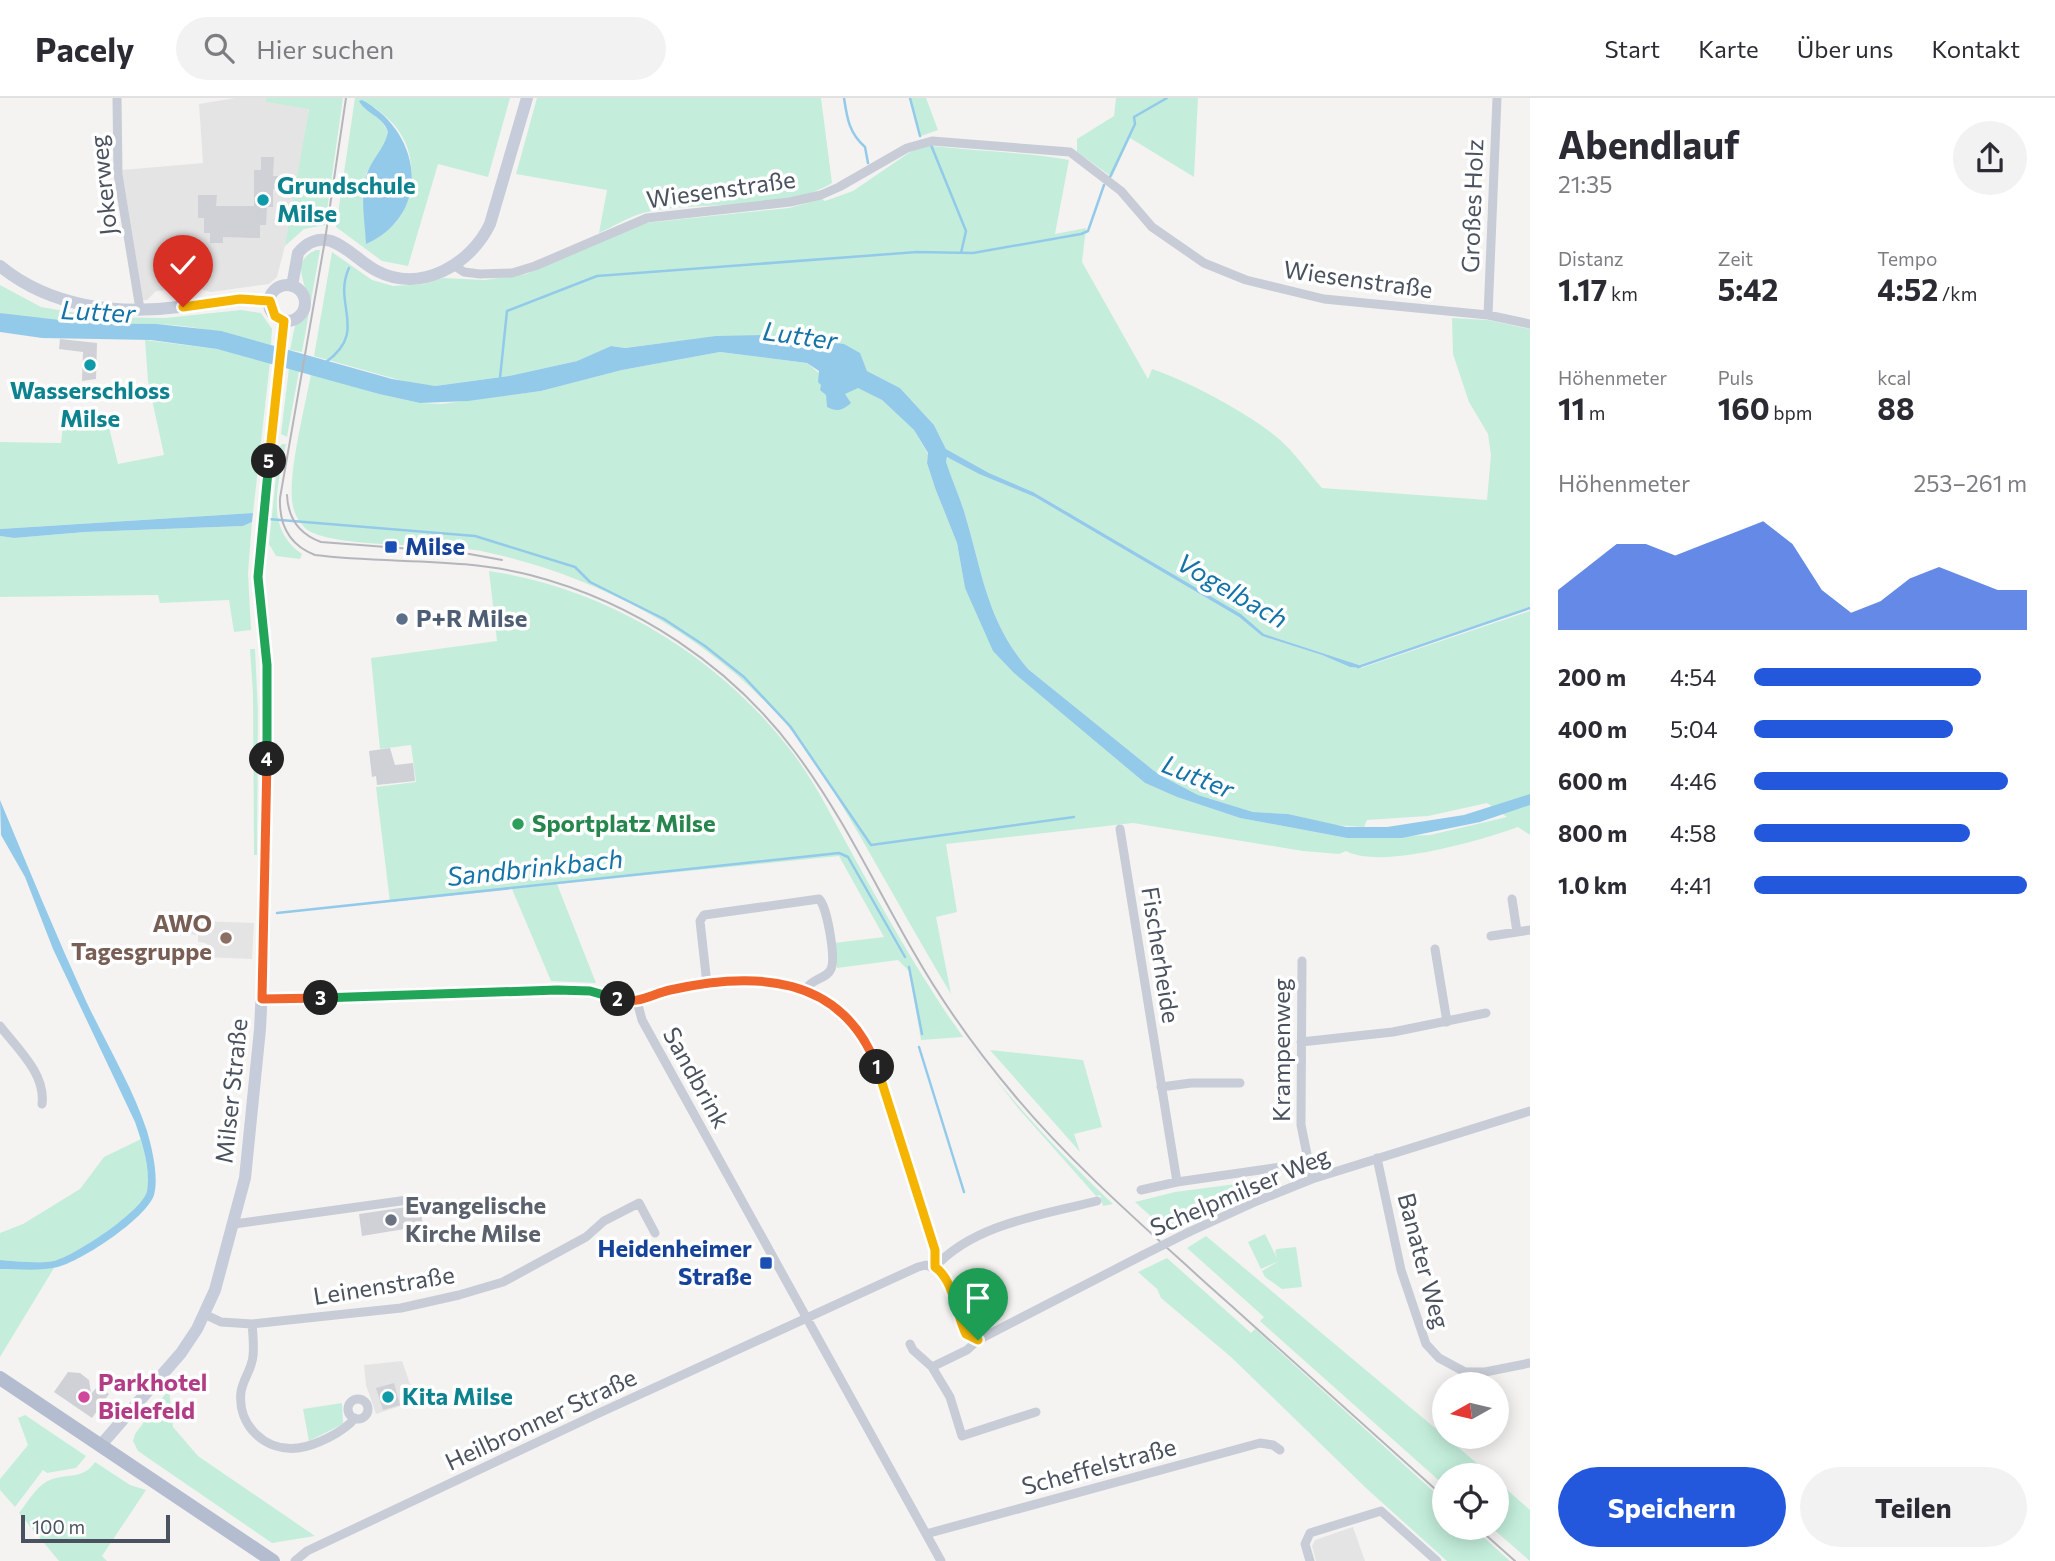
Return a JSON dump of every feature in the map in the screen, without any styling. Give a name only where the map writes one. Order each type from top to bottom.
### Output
[{"type":"main road","points":[[292,286],[298,253],[310,243],[322,240],[338,244],[378,272],[395,277],[427,275],[454,266],[476,249],[491,224],[527,98]]},
{"type":"main road","points":[[0,266],[26,285],[57,299],[88,306],[140,309],[173,308],[240,299],[270,301]]},
{"type":"main road","points":[[284,285],[292,286],[302,292],[304,310],[284,328],[275,316],[270,301],[275,290],[284,285]]},
{"type":"main road","name":"Milser Straße","points":[[100,1446],[181,1353],[205,1314],[234,1224],[246,1171],[262,999],[268,684],[258,577],[284,328]]},
{"type":"main road","points":[[0,1378],[273,1561]]},
{"type":"street","name":"Jokerweg","points":[[117,98],[117,174],[140,309]]},
{"type":"street","name":"Großes Holz","points":[[1488,315],[1497,98]]},
{"type":"street","name":"Wiesenstraße","points":[[454,266],[464,272],[480,274],[512,273],[535,266],[647,218],[790,202],[821,195],[907,148],[932,141],[1070,152],[1121,191],[1152,227],[1204,263],[1246,280],[1324,299],[1488,315],[1530,324]]},
{"type":"street","name":"Fischerheide","points":[[1120,829],[1177,1182]]},
{"type":"street","points":[[707,984],[700,921],[704,915],[819,899],[826,908],[833,962],[828,973],[809,984],[806,989]]},
{"type":"street","points":[[1513,899],[1517,932]]},
{"type":"street","points":[[1491,936],[1530,930]]},
{"type":"street","points":[[1434,949],[1447,1022]]},
{"type":"street","name":"Krampenweg","points":[[1302,961],[1301,1125],[1312,1179]]},
{"type":"street","points":[[262,999],[557,990],[590,991],[628,1002],[671,989],[764,980],[806,989],[822,998],[850,1023],[872,1054],[935,1250],[935,1267]]},
{"type":"street","name":"Sandbrink","points":[[637,1001],[642,1020],[941,1561]]},
{"type":"street","points":[[1301,1042],[1370,1035],[1486,1013]]},
{"type":"street","points":[[0,1026],[32,1067],[44,1092],[42,1104]]},
{"type":"street","points":[[1161,1087],[1191,1083],[1240,1083]]},
{"type":"street","name":"Schelpmilser Weg","points":[[932,1367],[967,1350],[978,1340],[1143,1255],[1257,1201],[1312,1179],[1530,1111]]},
{"type":"street","name":"Banater Weg","points":[[1377,1158],[1401,1270],[1422,1336],[1432,1352],[1455,1368],[1474,1373],[1530,1363]]},
{"type":"street","name":"Schelpmilser Weg","points":[[1141,1190],[1177,1182],[1308,1163]]},
{"type":"street","points":[[234,1224],[415,1199]]},
{"type":"street","points":[[935,1267],[950,1250],[985,1233],[1008,1224],[1097,1201]]},
{"type":"street","name":"Leinenstraße","points":[[205,1314],[220,1322],[252,1324],[401,1308],[495,1285],[586,1237],[604,1221],[639,1203],[655,1233]]},
{"type":"street","points":[[806,1318],[918,1267],[935,1267],[947,1280],[966,1334],[978,1340]]},
{"type":"street","name":"Heilbronner Straße","points":[[295,1561],[307,1551],[806,1318]]},
{"type":"street","points":[[252,1324],[253,1359],[243,1386],[241,1403],[247,1423],[257,1436],[278,1447],[299,1448],[346,1426],[355,1418]]},
{"type":"street","points":[[910,1343],[913,1350],[932,1367],[950,1397],[962,1436],[1036,1412]]},
{"type":"street","name":"Scheffelstraße","points":[[926,1534],[1260,1443],[1273,1445],[1280,1450]]},
{"type":"street","points":[[1310,1561],[1306,1538],[1315,1531],[1381,1511],[1437,1561]]},
{"type":"shaded area","points":[[235,98],[266,98],[267,102],[309,108],[292,218],[277,277],[269,284],[211,292],[197,288],[156,291],[147,300],[143,300],[122,170],[203,163],[199,104]]},
{"type":"shaded area","name":"AWO Tagesgruppe","points":[[173,920],[254,923],[252,959],[205,957],[206,943],[198,942],[198,935],[186,934],[182,928],[174,929]]},
{"type":"shaded area","points":[[402,1361],[416,1401],[376,1414],[366,1385],[364,1365]]},
{"type":"shaded area","points":[[1353,1527],[1365,1561],[1316,1561],[1312,1546],[1315,1540]]},
{"type":"green space","points":[[266,98],[343,98],[325,225],[304,229],[285,246],[309,109],[266,102]]},
{"type":"green space","points":[[355,98],[510,98],[488,177],[438,164],[408,266],[382,261],[336,227]],"holes":[[[373,106],[394,124],[403,138],[410,158],[411,180],[407,202],[397,221],[366,243],[366,174],[386,142],[388,132]]]},
{"type":"green space","points":[[537,98],[821,98],[832,183],[812,193],[789,199],[643,213],[599,233],[607,190],[516,174]]},
{"type":"green space","points":[[910,98],[926,98],[938,130],[921,136]]},
{"type":"green space","points":[[1116,98],[1198,98],[1194,177],[1130,138],[1112,177],[1077,152],[1077,139],[1114,116]]},
{"type":"green space","points":[[931,146],[1069,160],[1055,234],[1086,228],[1082,262],[1148,379],[1152,369],[1167,374],[1252,419],[1285,444],[1322,488],[1487,500],[1491,455],[1488,434],[1469,402],[1453,354],[1452,318],[1488,320],[1530,329],[1530,607],[1359,665],[1264,634],[1241,614],[1033,492],[989,473],[946,449],[934,425],[900,388],[867,371],[854,353],[829,343],[796,337],[758,336],[625,348],[611,346],[577,361],[509,376],[435,386],[417,385],[314,356],[332,252],[372,280],[393,286],[424,284],[443,278],[485,280],[526,274],[645,223],[789,208],[822,199],[825,201],[853,191],[916,148]]},
{"type":"green space","points":[[320,250],[302,352],[290,350],[295,325],[305,316],[308,306],[301,266],[305,257]]},
{"type":"green space","points":[[0,285],[41,307],[100,317],[165,318],[241,310],[261,313],[272,329],[271,345],[185,326],[58,321],[0,313]]},
{"type":"green space","points":[[145,340],[217,349],[270,362],[253,513],[0,529],[0,442],[61,443],[64,415],[107,419],[118,464],[164,455],[148,381]]},
{"type":"green space","points":[[720,352],[807,363],[844,394],[858,387],[882,400],[914,430],[928,454],[927,463],[935,488],[957,543],[965,588],[1005,663],[1145,783],[1240,818],[1347,838],[1430,835],[1507,817],[1487,803],[1428,816],[1367,820],[1364,827],[1333,825],[1288,814],[1253,812],[1198,795],[1158,774],[1028,669],[1015,651],[988,598],[964,511],[945,462],[948,457],[979,474],[1035,497],[1239,617],[1262,636],[1350,667],[1361,668],[1530,611],[1530,835],[1518,827],[1432,851],[1383,857],[1362,856],[1346,851],[1339,854],[1303,851],[1133,823],[946,844],[957,912],[936,917],[951,994],[808,752],[761,697],[690,639],[611,594],[569,576],[481,551],[361,542],[318,535],[305,528],[294,512],[293,472],[311,374],[379,394],[420,403],[441,404],[541,391],[622,370]]},
{"type":"green space","points":[[289,368],[299,371],[287,437],[281,434]]},
{"type":"green space","points":[[286,444],[278,489],[278,518],[290,543],[302,554],[300,559],[276,556],[269,544],[279,447]]},
{"type":"green space","points":[[252,522],[248,573],[251,630],[234,632],[229,600],[160,603],[158,595],[0,597],[0,536],[14,538],[85,532],[243,526]]},
{"type":"green space","points":[[489,571],[576,593],[618,611],[658,632],[696,657],[731,686],[763,718],[809,777],[908,952],[972,1048],[963,1037],[921,1040],[909,971],[898,960],[837,968],[834,943],[884,937],[839,856],[557,884],[596,983],[551,981],[512,889],[390,902],[376,787],[416,782],[411,745],[380,749],[371,658],[497,641]]},
{"type":"green space","points":[[250,649],[255,649],[258,711],[257,855],[254,855],[253,694]]},
{"type":"green space","points":[[990,1050],[1083,1060],[1102,1127],[1074,1134],[1080,1152]]},
{"type":"green space","points":[[989,1071],[1044,1135],[1113,1204],[1103,1206],[1100,1195],[1096,1196],[1018,1108]]},
{"type":"green space","points":[[141,1139],[146,1158],[148,1186],[142,1200],[133,1210],[106,1232],[63,1258],[34,1262],[0,1260],[0,1233],[23,1224],[80,1189],[104,1157]]},
{"type":"green space","points":[[1281,1178],[1165,1229],[1135,1202],[1175,1192]]},
{"type":"green space","points":[[1265,1234],[1277,1258],[1277,1249],[1296,1247],[1302,1287],[1282,1289],[1265,1277],[1262,1271],[1279,1261],[1261,1269],[1248,1242]]},
{"type":"green space","points":[[1206,1236],[1432,1426],[1432,1449],[1460,1449],[1477,1463],[1432,1463],[1432,1474],[1260,1321],[1264,1317],[1187,1248]]},
{"type":"green space","points":[[1167,1258],[1251,1333],[1255,1329],[1432,1490],[1432,1540],[1486,1540],[1510,1561],[1447,1561],[1366,1488],[1231,1357],[1161,1298],[1157,1289],[1138,1272]]},
{"type":"green space","points":[[54,1268],[0,1357],[0,1269]]},
{"type":"green space","points":[[169,1389],[173,1427],[198,1456],[315,1536],[272,1543],[138,1451],[133,1441],[135,1434]]},
{"type":"green space","points":[[342,1403],[343,1424],[309,1441],[303,1409]]},
{"type":"green space","points":[[25,1415],[86,1456],[76,1468],[47,1473],[43,1470],[15,1507],[0,1490],[0,1479],[28,1445],[18,1418]]},
{"type":"green space","points":[[95,1462],[130,1485],[146,1490],[102,1556],[107,1561],[59,1561],[19,1513],[45,1482],[80,1474]]},
{"type":"green space","points":[[1509,1491],[1530,1510],[1530,1561],[1506,1540],[1509,1540]]},
{"type":"water","points":[[362,100],[382,114],[397,132],[407,152],[412,173],[410,194],[402,213],[388,231],[366,244],[364,185],[368,171],[388,132],[382,122],[362,106],[359,101]]},
{"type":"water","points":[[0,313],[85,323],[157,324],[221,331],[392,379],[435,386],[509,376],[577,361],[611,346],[625,348],[716,336],[769,335],[844,344],[860,353],[867,371],[900,388],[934,425],[946,449],[989,473],[1033,492],[1241,614],[1264,634],[1359,665],[1361,668],[1350,667],[1262,636],[1239,617],[1035,497],[979,474],[947,457],[946,462],[964,511],[988,598],[1015,651],[1028,669],[1158,774],[1198,795],[1253,812],[1288,814],[1346,827],[1387,827],[1464,815],[1530,794],[1530,805],[1480,822],[1402,838],[1347,838],[1240,818],[1145,783],[1014,673],[993,651],[965,588],[957,543],[935,488],[927,463],[928,453],[914,430],[882,400],[858,388],[845,394],[851,403],[845,408],[837,410],[827,407],[826,395],[820,390],[821,385],[818,382],[819,371],[807,363],[720,352],[622,370],[541,391],[468,401],[420,403],[217,349],[151,340],[42,338],[0,332]]},
{"type":"water","points":[[253,513],[252,522],[243,526],[85,532],[14,538],[0,536],[0,529]]},
{"type":"water","points":[[0,800],[86,1001],[134,1098],[147,1131],[155,1171],[154,1195],[139,1216],[94,1250],[64,1265],[47,1269],[0,1269],[0,1260],[47,1262],[76,1251],[134,1210],[147,1191],[148,1174],[135,1122],[53,949],[25,877],[1,835]]},
{"type":"building","name":"Grundschule Milse","points":[[261,157],[274,157],[273,176],[280,176],[279,189],[273,189],[273,207],[267,207],[266,225],[260,225],[260,238],[223,237],[223,243],[210,243],[210,233],[204,233],[204,218],[198,218],[198,195],[217,195],[216,206],[254,206],[254,170],[261,170]]},
{"type":"building","name":"Wasserschloss Milse","points":[[60,339],[97,343],[96,379],[82,381],[83,352],[59,349]]},
{"type":"building","points":[[390,748],[395,765],[413,763],[415,781],[377,785],[376,776],[372,777],[369,751]]},
{"type":"building","name":"Evangelische Kirche Milse","points":[[420,1205],[423,1226],[362,1236],[359,1214]]},
{"type":"building","name":"Parkhotel Bielefeld","points":[[68,1372],[80,1373],[89,1380],[91,1394],[98,1386],[109,1394],[92,1418],[54,1392]]},
{"type":"building","name":"Kita Milse","points":[[394,1383],[400,1405],[383,1410],[376,1388]]},
{"type":"waterway","points":[[844,98],[850,125],[865,147],[868,163]]},
{"type":"waterway","points":[[910,98],[920,136]]},
{"type":"waterway","points":[[1110,177],[1135,124],[1134,117],[1167,98]]},
{"type":"waterway","points":[[931,145],[966,231],[961,253]]},
{"type":"waterway","points":[[500,378],[507,311],[597,276],[917,252],[973,253],[1081,234],[1088,231],[1104,185]]},
{"type":"waterway","points":[[326,362],[339,351],[348,328],[344,294],[349,268]]},
{"type":"waterway","points":[[268,519],[475,536],[575,567],[590,582],[664,619],[705,646],[744,677],[790,726],[871,845],[1074,817]]},
{"type":"waterway","name":"Vogelbach","points":[[1358,667],[1530,608]]},
{"type":"waterway","name":"Sandbrinkbach","points":[[277,913],[839,853],[848,857],[905,957]]},
{"type":"waterway","name":"Sandbrinkbach","points":[[909,967],[922,1034]]},
{"type":"waterway","name":"Sandbrinkbach","points":[[919,1047],[964,1192]]},
{"type":"tram line","points":[[346,98],[325,240],[280,498],[281,517],[292,540],[315,555],[450,563],[530,575],[607,602],[678,641],[711,665],[770,721],[812,775],[843,824],[924,970],[987,1062],[1015,1096],[1084,1170],[1133,1217],[1432,1486]]},
{"type":"tram line","points":[[287,495],[296,524],[307,535],[321,542],[464,553],[502,560]]},
{"type":"tram line","points":[[1491,1540],[1515,1561]]},
{"type":"place","name":"Grundschule Milse","points":[[263,200]]},
{"type":"place","name":"Wasserschloss Milse","points":[[90,365]]},
{"type":"place","name":"Milse","points":[[391,547]]},
{"type":"place","name":"P+R Milse","points":[[402,619]]},
{"type":"place","name":"Sportplatz Milse","points":[[518,824]]},
{"type":"place","name":"AWO Tagesgruppe","points":[[226,938]]},
{"type":"place","name":"Evangelische Kirche Milse","points":[[391,1220]]},
{"type":"place","name":"Heidenheimer Straße","points":[[766,1263]]},
{"type":"place","name":"Parkhotel Bielefeld","points":[[84,1397]]},
{"type":"place","name":"Kita Milse","points":[[388,1397]]},
{"type":"route","points":[[183,307],[240,299],[270,301],[275,316],[284,321],[258,577],[268,684],[262,999],[557,990],[590,991],[628,1002],[671,989],[748,980],[764,980],[806,989],[837,1010],[860,1035],[872,1054],[935,1250],[935,1267],[947,1280],[966,1334],[971,1339],[978,1340]]},
{"type":"water label","name":"Lutter","points":[[98,312]]},
{"type":"water label","name":"Lutter","points":[[800,336]]},
{"type":"water label","name":"Lutter","points":[[1198,777]]}]
